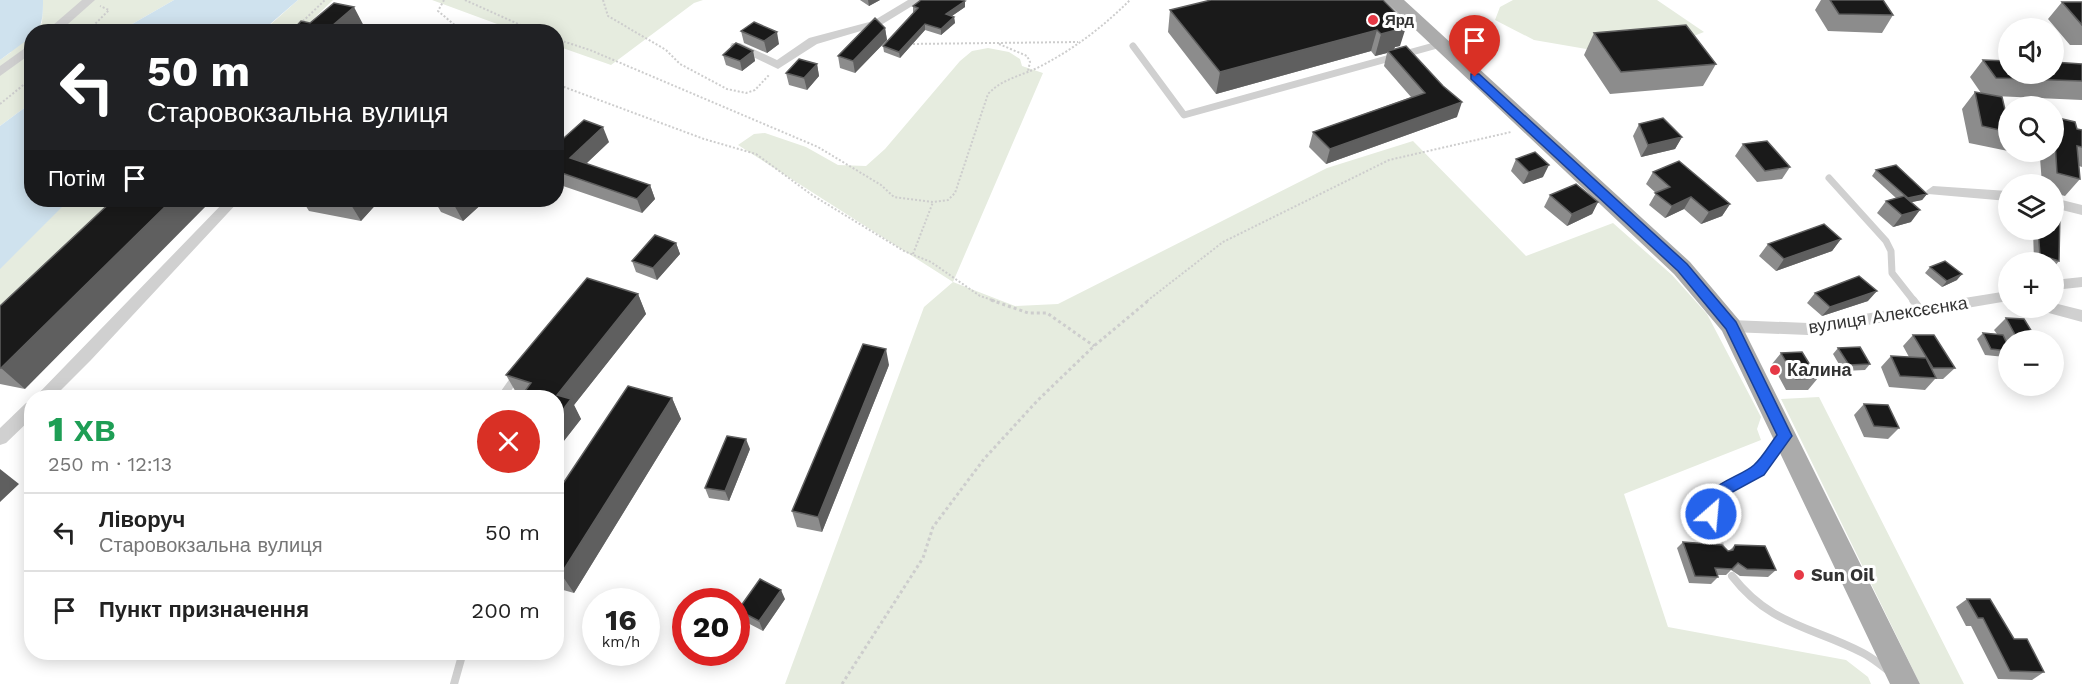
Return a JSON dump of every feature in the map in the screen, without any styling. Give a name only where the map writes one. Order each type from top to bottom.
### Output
[{"type":"main road","points":[[1392,0],[1682,268],[1731,326],[1904,684]]},
{"type":"street","points":[[735,46],[778,65],[813,41],[877,23],[916,0]]},
{"type":"street","points":[[60,24],[87,1]]},
{"type":"street","points":[[0,72],[24,53]]},
{"type":"street","points":[[1933,191],[1998,195]]},
{"type":"street","points":[[2064,206],[2082,210]]},
{"type":"street","points":[[50,390],[226,207]]},
{"type":"street","points":[[2064,284],[2082,282]]},
{"type":"street","name":"вулиця Алексєєнка","points":[[1731,326],[1808,329],[1998,296]]},
{"type":"street","points":[[2064,312],[2082,316]]},
{"type":"street","points":[[0,438],[24,416]]},
{"type":"lane","points":[[1133,46],[1184,115],[1441,44]]},
{"type":"lane","points":[[1829,178],[1886,241],[1891,251],[1892,273],[1920,309]]},
{"type":"lane","points":[[507,390],[521,370]]},
{"type":"lane","points":[[1722,552],[1711,514],[1713,501],[1719,491],[1759,470],[1785,436]]},
{"type":"lane","points":[[1732,576],[1750,600],[1760,608],[1808,632],[1862,653],[1904,684]]},
{"type":"lane","points":[[454,684],[462,660]]},
{"type":"path","points":[[301,24],[325,0]]},
{"type":"path","points":[[444,0],[438,11],[453,24]]},
{"type":"path","points":[[465,0],[518,24]]},
{"type":"path","points":[[603,0],[608,16],[666,50],[680,64],[727,89],[746,93],[755,90],[778,65]]},
{"type":"path","points":[[564,42],[590,50],[818,147],[881,185],[894,196],[933,202],[948,200],[955,193],[988,94],[1000,82],[1028,71],[1083,41],[1112,20],[1130,0]]},
{"type":"path","points":[[87,1],[109,10],[95,24]]},
{"type":"path","points":[[902,43],[995,42],[1056,45],[1083,41]]},
{"type":"path","points":[[995,42],[1027,56],[1030,62],[1028,71]]},
{"type":"path","points":[[0,104],[24,84]]},
{"type":"path","points":[[564,87],[704,139],[756,154],[812,195],[913,254],[931,262],[980,296],[1028,313],[1047,313],[1094,346]]},
{"type":"path","points":[[842,684],[923,558],[933,527],[978,468],[1037,401],[1094,346],[1223,242],[1292,206],[1389,160],[1530,128]]},
{"type":"path","points":[[913,254],[933,202]]},
{"type":"shaded area","points":[[43,0],[174,0],[132,24],[42,23]]},
{"type":"shaded area","points":[[298,0],[333,0],[308,24],[271,24]]},
{"type":"shaded area","points":[[432,0],[703,0],[694,3],[611,65],[564,48],[564,24],[497,24]]},
{"type":"shaded area","points":[[1513,0],[1657,0],[1704,32],[1673,44],[1598,51],[1534,40],[1495,20],[1500,7]]},
{"type":"shaded area","points":[[24,36],[24,108],[0,126],[0,60],[11,52],[6,49]]},
{"type":"shaded area","points":[[988,48],[1009,52],[1020,59],[1022,66],[1043,73],[953,282],[738,145],[754,134],[765,133],[806,147],[838,165],[866,166],[885,149],[960,61],[972,51]]},
{"type":"shaded area","points":[[1413,141],[1526,256],[1613,223],[1672,275],[1707,314],[1761,417],[1757,429],[1761,440],[1624,494],[1668,627],[1846,660],[1868,677],[1871,684],[785,684],[924,307],[953,282],[1015,306],[1058,304],[1327,168]]},
{"type":"shaded area","points":[[37,207],[124,207],[0,328],[0,238]]},
{"type":"shaded area","points":[[1819,397],[1964,684],[1920,684],[1781,399]]},
{"type":"water","points":[[0,0],[43,0],[41,24],[24,24],[24,42],[0,60]]},
{"type":"water","points":[[174,0],[298,0],[270,24],[132,24]]},
{"type":"water","points":[[24,108],[24,207],[62,207],[0,269],[0,126]]},
{"type":"building","points":[[921,0],[965,1],[946,14],[954,17],[941,29],[925,24],[899,52],[883,46],[918,8],[913,6]]},
{"type":"building","points":[[1211,0],[1383,0],[1407,24],[1397,26],[1400,29],[1381,34],[1377,30],[1220,72],[1170,10]]},
{"type":"building","points":[[1830,0],[1883,0],[1893,15],[1839,14]]},
{"type":"building","points":[[2062,2],[2082,2],[2082,25]]},
{"type":"building","points":[[334,3],[354,7],[334,24],[298,24],[301,21],[310,23]]},
{"type":"building","points":[[875,18],[885,28],[853,61],[838,56]]},
{"type":"building","points":[[754,22],[777,32],[764,41],[741,31]]},
{"type":"building","points":[[1686,25],[1716,64],[1621,72],[1594,33]]},
{"type":"building","points":[[736,43],[753,51],[740,61],[723,55]]},
{"type":"building","points":[[1406,46],[1443,86],[1462,102],[1330,149],[1313,132],[1425,93],[1388,51]]},
{"type":"building","points":[[799,59],[817,64],[804,78],[786,73]]},
{"type":"building","points":[[1983,60],[1998,61],[1998,78]]},
{"type":"building","points":[[2064,63],[2082,64],[2082,81],[2064,80]]},
{"type":"building","points":[[1975,92],[1998,96],[1998,130],[1982,126]]},
{"type":"building","points":[[1663,118],[1682,137],[1648,145],[1639,124]]},
{"type":"building","points":[[2064,119],[2075,122],[2077,129],[2082,130],[2082,147],[2077,146],[2080,179],[2057,173],[2056,162],[2064,162]]},
{"type":"building","points":[[584,120],[603,127],[570,158],[650,185],[637,199],[564,174],[564,138]]},
{"type":"building","points":[[1767,141],[1790,167],[1765,171],[1743,144]]},
{"type":"building","points":[[1535,152],[1549,165],[1529,172],[1516,159]]},
{"type":"building","points":[[1679,161],[1730,204],[1709,212],[1691,197],[1672,206],[1655,193],[1670,187],[1653,172]]},
{"type":"building","points":[[1896,165],[1927,194],[1908,198],[1876,170]]},
{"type":"building","points":[[1576,184],[1598,202],[1572,214],[1550,195]]},
{"type":"building","points":[[1904,196],[1920,210],[1902,215],[1886,201]]},
{"type":"building","points":[[106,207],[165,207],[1,368],[0,306]]},
{"type":"building","points":[[1824,224],[1841,239],[1784,259],[1768,244]]},
{"type":"building","points":[[655,235],[676,243],[653,268],[632,261]]},
{"type":"building","points":[[2039,240],[2059,240],[2059,252],[2040,252]]},
{"type":"building","points":[[1945,261],[1962,274],[1947,281],[1930,267]]},
{"type":"building","points":[[1859,276],[1877,291],[1830,307],[1815,293]]},
{"type":"building","points":[[587,278],[638,294],[561,390],[526,390],[531,383],[506,375]]},
{"type":"building","points":[[2006,318],[2024,319],[2031,330],[2013,330]]},
{"type":"building","points":[[1983,333],[1998,334],[1998,350],[1991,349]]},
{"type":"building","points":[[1913,335],[1934,335],[1955,368],[1933,368]]},
{"type":"building","points":[[863,344],[886,349],[818,517],[792,511]]},
{"type":"building","points":[[1860,347],[1870,364],[1849,365],[1838,348]]},
{"type":"building","points":[[1802,352],[1818,378],[1796,379],[1781,353]]},
{"type":"building","points":[[1891,356],[1926,358],[1936,378],[1900,376]]},
{"type":"building","points":[[628,386],[672,398],[564,569],[564,482]]},
{"type":"building","points":[[564,397],[571,399],[564,408]]},
{"type":"building","points":[[1864,404],[1888,405],[1899,428],[1874,426]]},
{"type":"building","points":[[727,436],[746,439],[725,491],[705,488]]},
{"type":"building","points":[[1683,542],[1722,545],[1728,551],[1733,550],[1735,545],[1765,546],[1776,570],[1747,569],[1738,563],[1732,569],[1715,568],[1718,577],[1695,576]]},
{"type":"building","points":[[760,579],[781,590],[759,621],[750,616],[750,593]]},
{"type":"building","points":[[1967,599],[1990,599],[2014,639],[2027,639],[2044,672],[2010,671],[1983,618],[1978,618]]},
{"type":"place","name":"Ярд","points":[[1373,20]]},
{"type":"place","name":"Калина","points":[[1775,370]]},
{"type":"place","name":"Sun Oil","points":[[1799,575]]},
{"type":"route","points":[[1475,77],[1682,268],[1731,326],[1763,387],[1785,436],[1769,460],[1759,470],[1719,491],[1713,501],[1711,514]]}]
